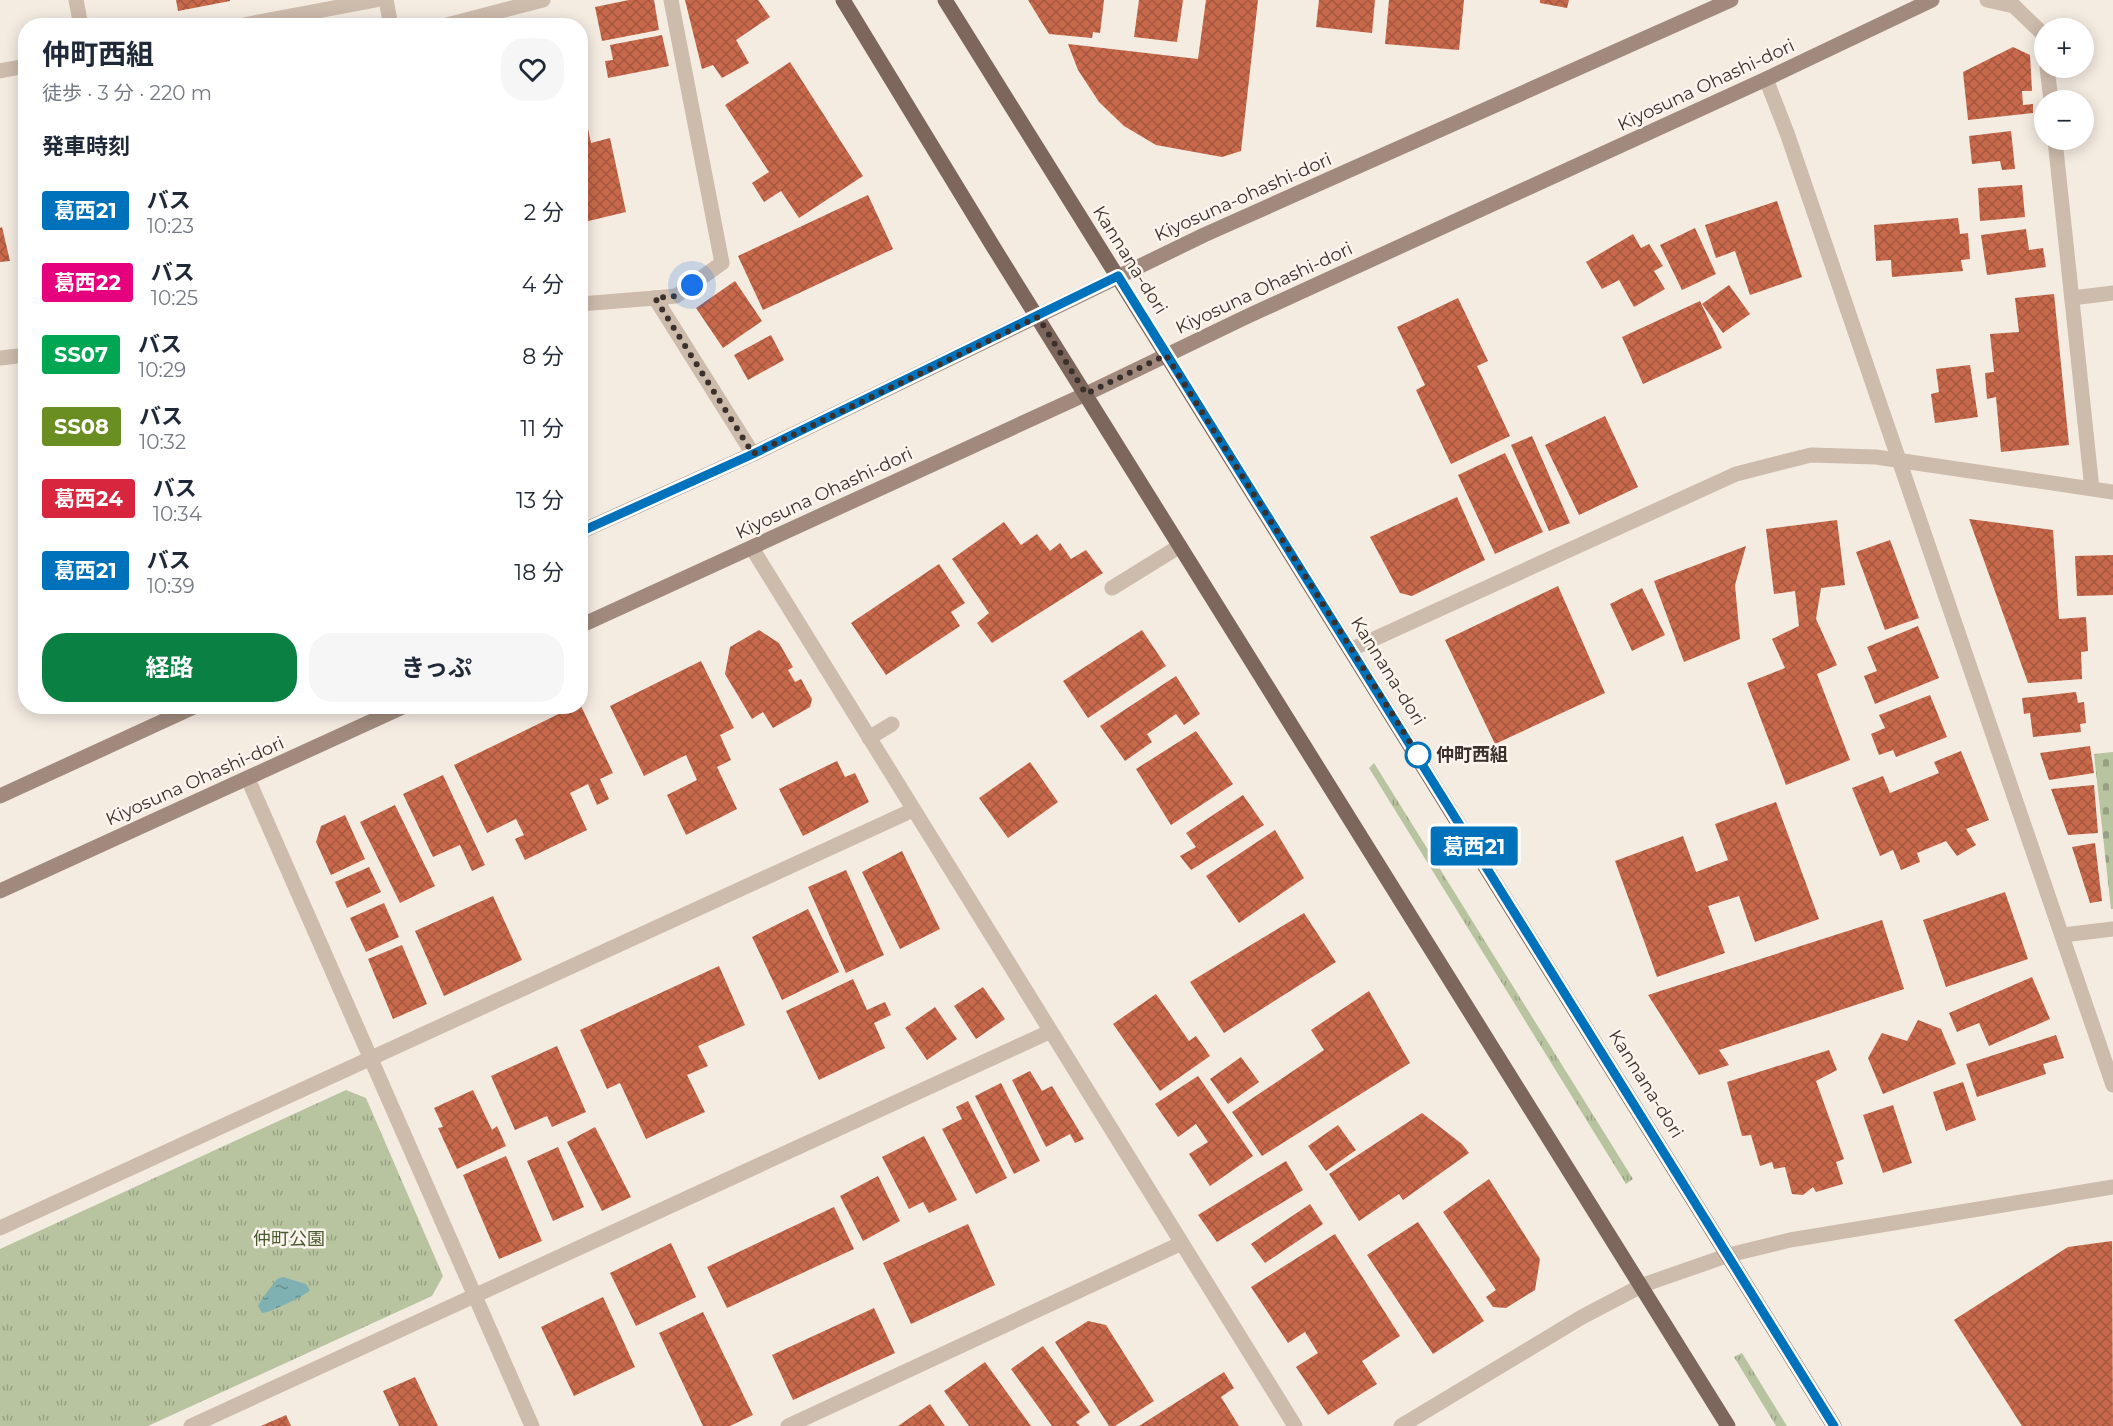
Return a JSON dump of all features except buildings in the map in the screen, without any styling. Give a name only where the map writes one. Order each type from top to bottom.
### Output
[{"type":"main road","points":[[843,0],[1728,1426]]},
{"type":"main road","name":"Kannana-dori","points":[[945,0],[1834,1426]]},
{"type":"main road","name":"Kiyosuna-ohashi-dori","points":[[588,528],[753,454],[1118,276],[1731,0]]},
{"type":"main road","name":"Kiyosuna Ohashi-dori","points":[[588,622],[1086,394],[1932,0]]},
{"type":"main road","points":[[0,796],[179,714]]},
{"type":"main road","name":"Kiyosuna Ohashi-dori","points":[[0,891],[388,714]]},
{"type":"street","points":[[76,0],[79,18]]},
{"type":"street","points":[[280,18],[376,0]]},
{"type":"street","points":[[386,0],[389,18]]},
{"type":"street","points":[[474,18],[543,0]]},
{"type":"street","points":[[588,303],[676,296],[722,263],[671,0]]},
{"type":"street","points":[[1987,0],[2014,6],[2034,25]]},
{"type":"street","points":[[0,71],[18,68]]},
{"type":"street","points":[[1766,79],[1787,133],[2113,1085]]},
{"type":"street","points":[[2056,150],[2092,489]]},
{"type":"street","points":[[2072,298],[2113,293]]},
{"type":"street","points":[[655,298],[753,454]]},
{"type":"street","points":[[0,358],[18,357]]},
{"type":"street","points":[[1352,650],[1736,474],[1810,455],[1876,457],[2113,492]]},
{"type":"street","points":[[1112,588],[1180,546]]},
{"type":"street","points":[[752,548],[1049,1032],[1295,1426]]},
{"type":"street","points":[[869,738],[892,724]]},
{"type":"street","points":[[248,779],[532,1426]]},
{"type":"street","points":[[0,1228],[913,810]]},
{"type":"street","points":[[2063,934],[2113,928]]},
{"type":"street","points":[[191,1426],[1049,1032]]},
{"type":"street","points":[[1401,1426],[1582,1317],[1643,1286],[1729,1255],[1790,1240],[2113,1187]]},
{"type":"street","points":[[788,1426],[1182,1243]]},
{"type":"green space","points":[[2113,752],[2113,909],[2111,909],[2094,754]]},
{"type":"green space","points":[[1374,763],[1633,1179],[1626,1184],[1369,768]]},
{"type":"green space","name":"仲町公園","points":[[346,1090],[366,1098],[443,1276],[432,1296],[148,1426],[0,1426],[0,1249]]},
{"type":"green space","points":[[1742,1353],[1787,1426],[1776,1426],[1734,1357]]},
{"type":"water","points":[[283,1277],[306,1284],[310,1290],[287,1304],[262,1313],[258,1306],[259,1303],[277,1279]]},
{"type":"bus line","name":"葛西21","points":[[588,528],[753,454],[1118,276],[1693,1196],[1834,1426]]},
{"type":"place","name":"仲町西組","points":[[1418,755]]},
{"type":"route","points":[[692,285],[676,296],[655,298],[753,454],[1038,317],[1086,394],[1166,355],[1418,755]]}]
